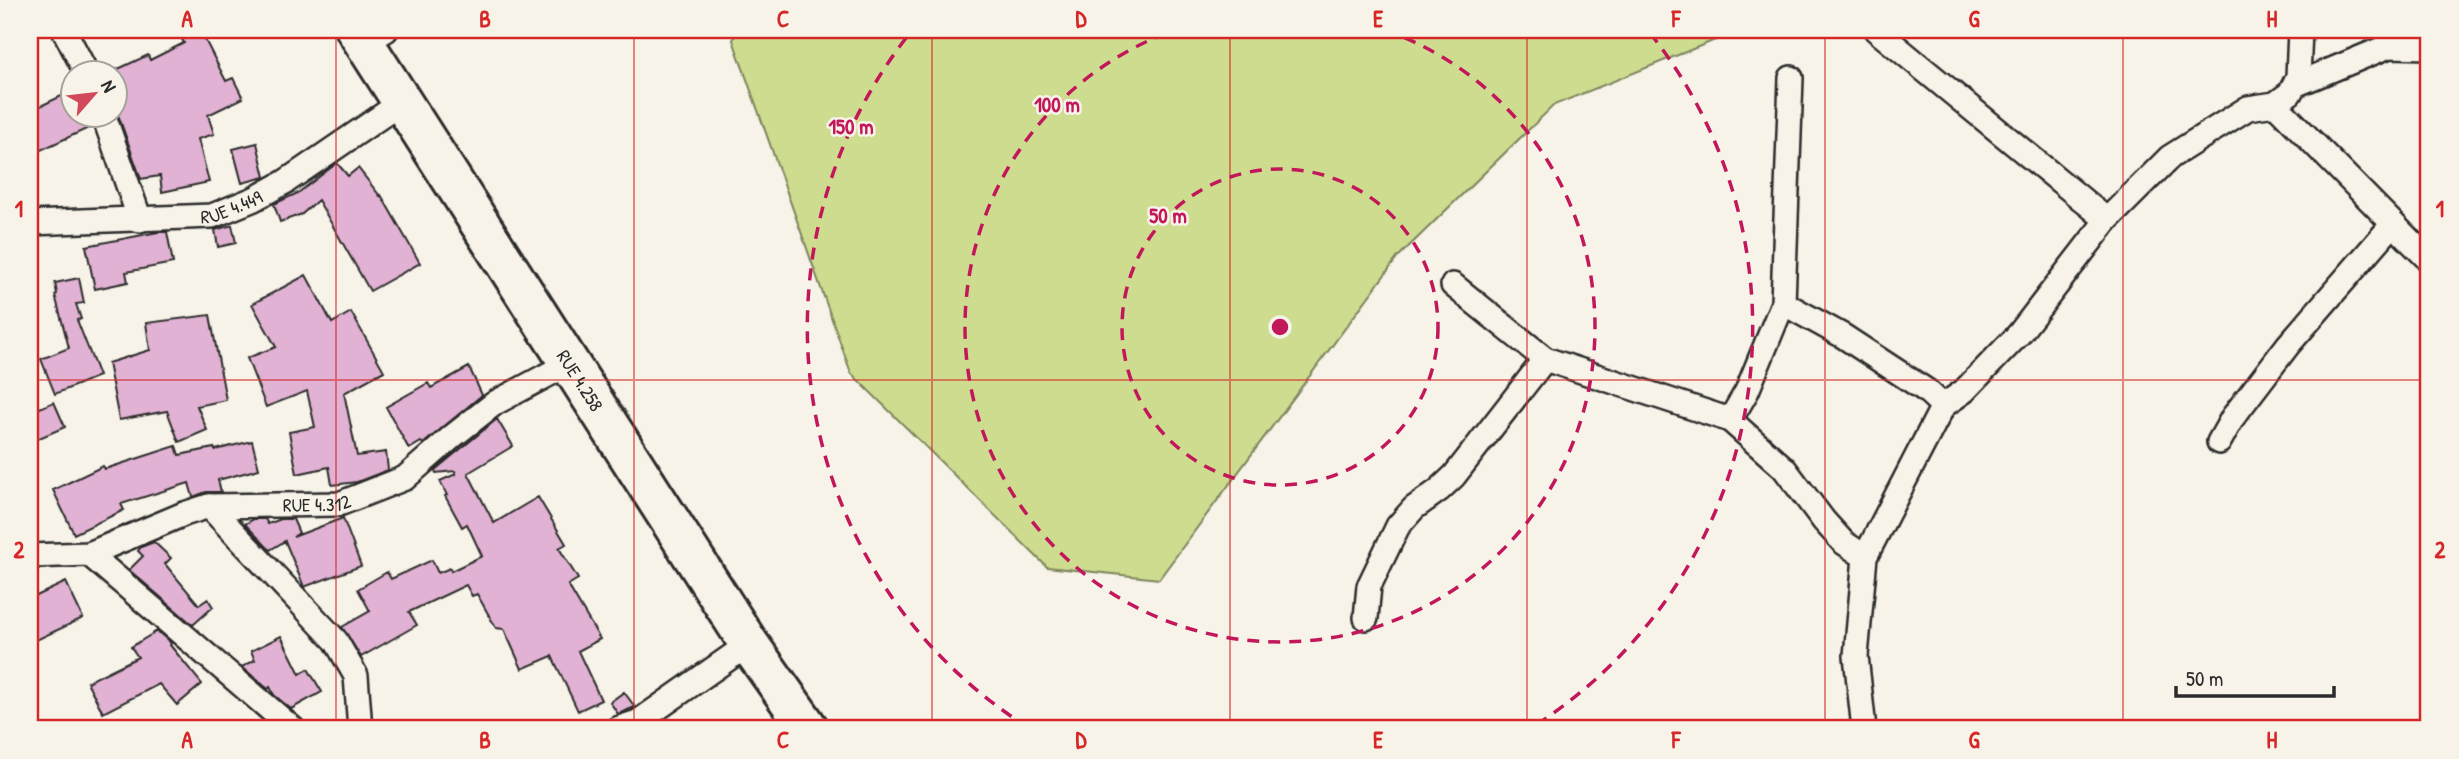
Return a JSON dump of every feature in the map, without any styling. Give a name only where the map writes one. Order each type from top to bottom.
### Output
[{"type":"highway","name":"RUE 4.258","points":[[369,34],[402,102],[749,644],[809,729]]},
{"type":"street","points":[[64,30],[80,60]]},
{"type":"street","points":[[1876,30],[2107,220]]},
{"type":"street","points":[[1864,729],[1856,656],[1865,557],[1943,405],[1964,391],[2019,334],[2107,220],[2170,157],[2248,108],[2275,104],[2290,93],[2295,85],[2300,30]]},
{"type":"street","points":[[2295,85],[2389,46],[2429,47]]},
{"type":"street","points":[[1730,420],[1747,391],[1783,303],[1791,78]]},
{"type":"street","name":"RUE 4.449","points":[[30,223],[212,216],[254,199],[285,182],[402,102]]},
{"type":"street","points":[[2275,104],[2429,260]]},
{"type":"street","points":[[109,130],[140,220]]},
{"type":"street","points":[[2219,442],[2233,417],[2288,345],[2393,224]]},
{"type":"street","points":[[1453,285],[1545,359],[1730,420],[1784,468],[1843,542],[1865,557]]},
{"type":"street","points":[[1783,303],[1843,336],[1927,391],[1943,405]]},
{"type":"street","points":[[1366,618],[1369,586],[1398,526],[1414,508],[1454,476],[1545,359]]},
{"type":"street","name":"RUE 4.312","points":[[30,556],[89,554],[173,518],[209,506],[339,504],[405,478],[495,403],[568,364]]},
{"type":"street","points":[[209,506],[336,642],[356,676],[360,729]]},
{"type":"street","points":[[89,554],[293,729]]},
{"type":"street","points":[[617,729],[638,722],[749,644]]},
{"type":"green space","points":[[737,30],[1740,30],[1554,105],[1398,257],[1159,579],[1047,567],[851,373],[733,40]]},
{"type":"building","points":[[177,30],[200,30],[226,81],[233,78],[243,98],[208,115],[214,134],[198,139],[209,182],[162,192],[160,176],[141,179],[124,130],[130,130],[130,63],[148,55],[150,60],[184,43]]},
{"type":"building","points":[[60,97],[60,130],[84,130],[30,155],[30,111]]},
{"type":"building","points":[[257,143],[265,177],[242,183],[233,149]]},
{"type":"building","points":[[337,163],[348,176],[358,168],[381,195],[420,263],[370,291],[318,200],[302,214],[280,222],[274,204],[298,193]]},
{"type":"building","points":[[232,225],[236,243],[218,247],[215,230]]},
{"type":"building","points":[[167,232],[173,263],[126,272],[128,282],[95,289],[86,246]]},
{"type":"building","points":[[306,275],[332,323],[351,312],[384,371],[344,393],[357,456],[386,452],[388,470],[357,482],[332,485],[329,467],[297,474],[289,432],[315,427],[307,391],[266,407],[247,358],[276,347],[252,304]]},
{"type":"building","points":[[79,278],[84,303],[76,304],[81,319],[77,320],[99,376],[55,394],[41,359],[69,348],[55,295],[55,283]]},
{"type":"building","points":[[210,315],[226,400],[197,406],[207,430],[179,442],[167,411],[119,420],[108,363],[150,350],[146,323]]},
{"type":"building","points":[[469,367],[482,395],[423,444],[421,442],[409,449],[386,407],[428,383],[431,388]]},
{"type":"building","points":[[54,402],[65,427],[30,442],[30,412]]},
{"type":"building","points":[[497,419],[513,446],[468,473],[494,523],[538,497],[566,544],[559,548],[578,579],[568,585],[600,639],[578,651],[601,700],[578,711],[552,656],[522,669],[504,629],[496,628],[477,594],[472,596],[466,585],[409,612],[417,625],[361,657],[342,627],[370,611],[358,589],[387,572],[391,579],[432,560],[438,573],[450,568],[451,571],[482,556],[467,524],[462,527],[440,481],[456,474],[455,471],[436,473],[435,470]]},
{"type":"building","points":[[252,441],[259,469],[218,480],[221,492],[206,492],[193,497],[189,483],[121,504],[124,510],[74,534],[53,490],[103,466],[105,469],[176,446],[179,455]]},
{"type":"building","points":[[343,518],[361,566],[304,587],[285,541],[270,550],[245,524],[254,519],[265,519],[268,524],[281,519],[293,519],[299,533],[293,537]]},
{"type":"building","points":[[154,542],[171,558],[165,564],[199,605],[208,599],[213,607],[193,625],[129,570],[143,556],[138,551],[141,547]]},
{"type":"building","points":[[66,582],[83,618],[30,643],[30,599]]},
{"type":"building","points":[[157,631],[171,643],[202,684],[177,705],[159,684],[103,713],[87,682],[138,657],[131,647]]},
{"type":"building","points":[[281,636],[300,674],[308,669],[322,692],[291,709],[274,695],[270,687],[268,689],[242,667],[255,660],[251,651]]},
{"type":"building","points":[[624,692],[635,707],[618,714],[610,702]]}]
